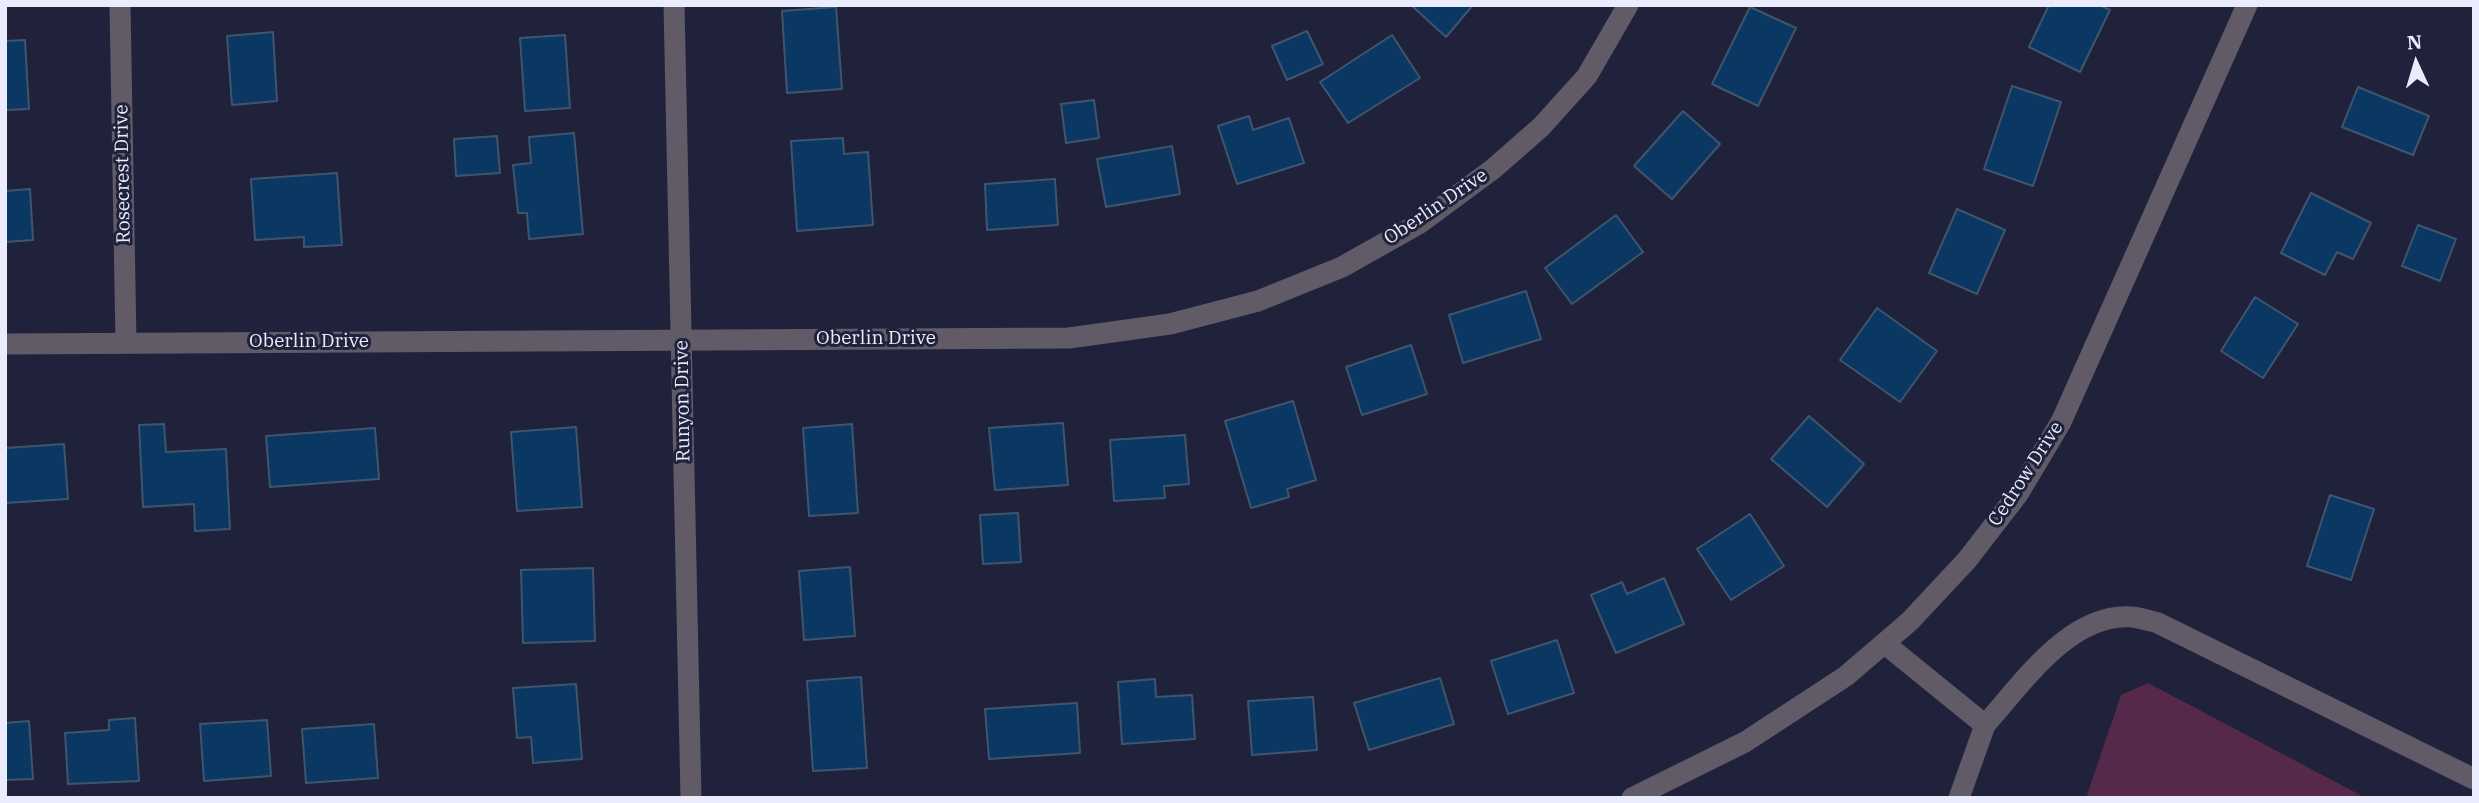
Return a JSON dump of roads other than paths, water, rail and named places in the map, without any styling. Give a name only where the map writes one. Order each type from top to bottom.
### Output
[{"type":"street","name":"Rosecrest Drive","points":[[120,5],[126,343]]},
{"type":"street","name":"Runyon Drive","points":[[674,5],[691,798]]},
{"type":"street","name":"Oberlin Drive","points":[[5,344],[1069,338],[1170,324],[1258,301],[1342,267],[1420,223],[1493,169],[1541,127],[1587,76],[1628,5]]},
{"type":"street","name":"Cedrow Drive","points":[[1632,798],[1745,742],[1846,676],[1910,621],[1967,560],[2018,494],[2061,422],[2247,5]]},
{"type":"street","points":[[1959,798],[1985,725],[2057,646],[2079,629],[2112,618],[2133,617],[2158,623],[2474,779]]},
{"type":"street","points":[[1884,643],[1985,725]]}]
